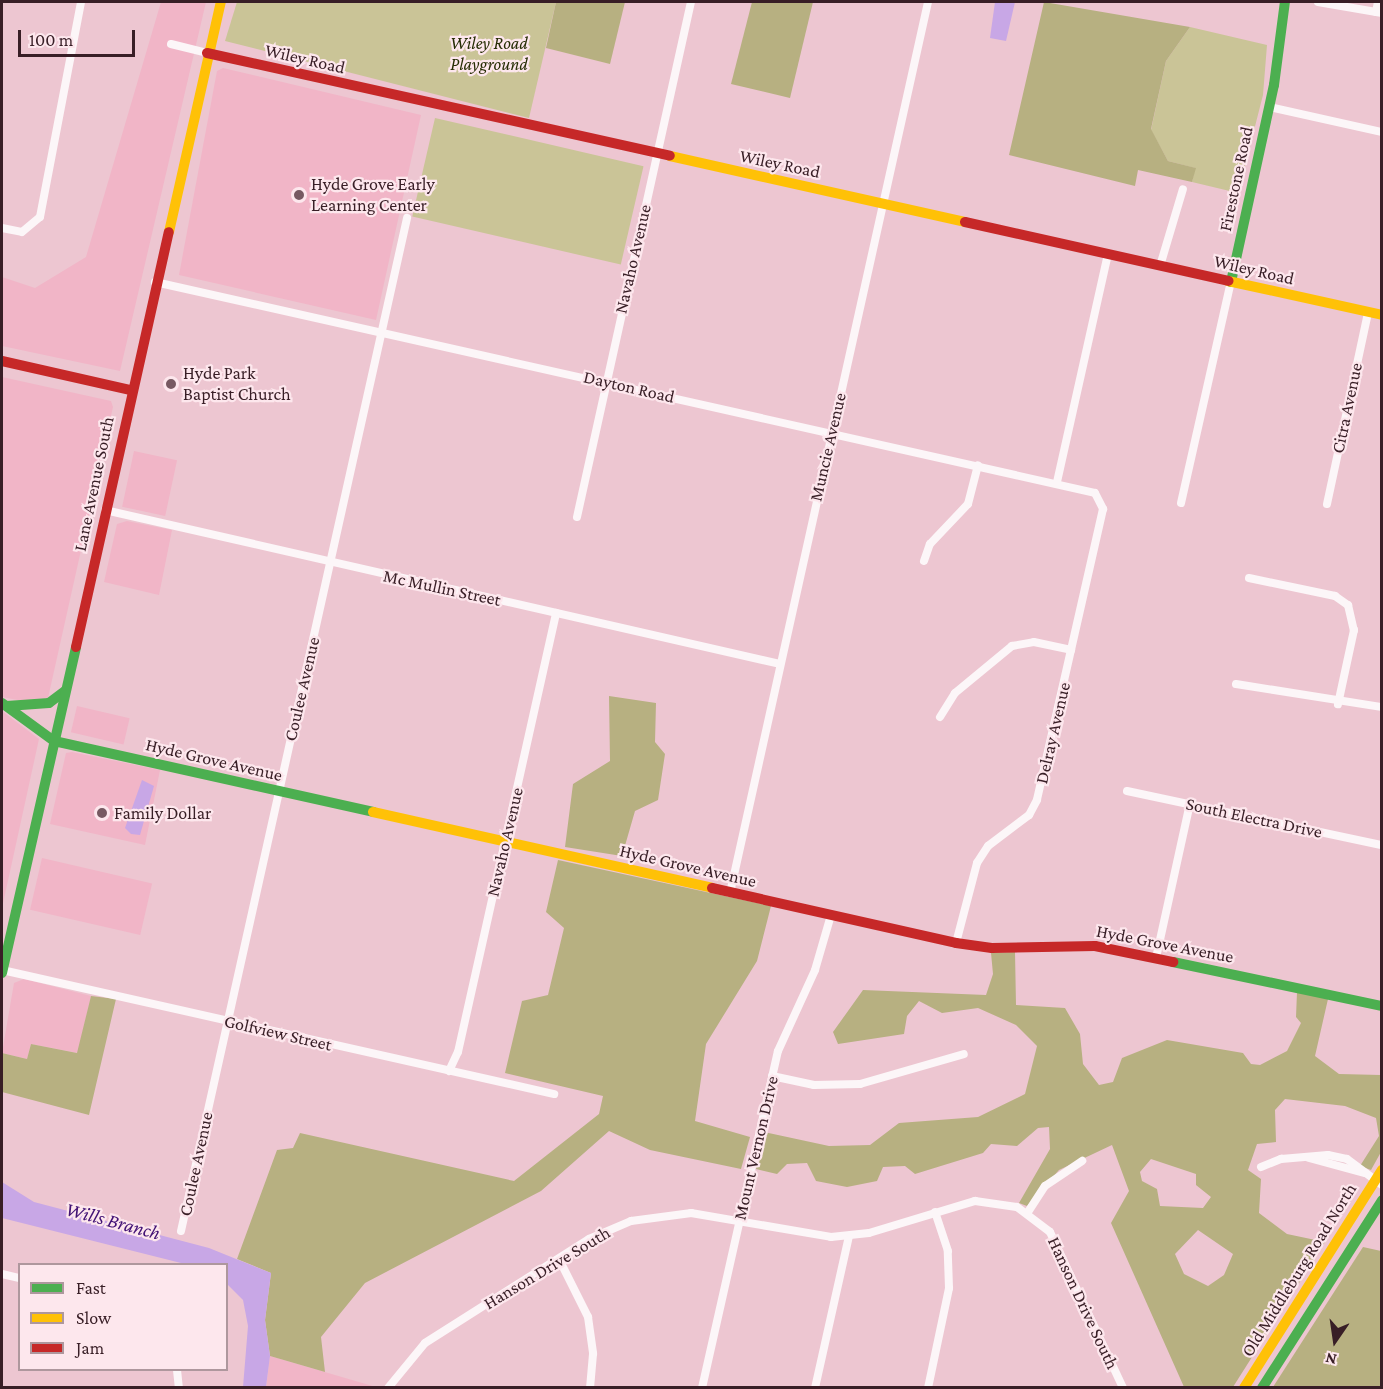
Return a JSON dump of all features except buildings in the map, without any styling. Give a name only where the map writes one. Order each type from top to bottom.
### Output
[{"type":"street","points":[[2,228],[30,230],[40,217],[81,2]]},
{"type":"street","name":"Lane Avenue South","points":[[2,972],[155,282],[207,53],[221,2]]},
{"type":"street","name":"Navaho Avenue","points":[[577,517],[691,2]]},
{"type":"street","name":"Muncie Avenue","points":[[729,893],[928,2]]},
{"type":"street","name":"Firestone Road","points":[[1181,503],[1269,106],[1285,2]]},
{"type":"street","points":[[1318,2],[1379,13],[1378,2]]},
{"type":"street","name":"Wiley Road","points":[[171,44],[1382,315]]},
{"type":"street","points":[[1269,106],[1382,132]]},
{"type":"street","points":[[1160,266],[1183,189]]},
{"type":"street","name":"Coulee Avenue","points":[[181,1231],[406,218]]},
{"type":"street","points":[[1057,482],[1108,254]]},
{"type":"street","name":"Dayton Road","points":[[155,282],[1057,482],[1099,498]]},
{"type":"street","name":"Citra Avenue","points":[[1327,504],[1368,312]]},
{"type":"street","points":[[2,361],[131,390]]},
{"type":"street","points":[[924,561],[930,544],[968,504],[978,465]]},
{"type":"street","name":"Delray Avenue","points":[[956,943],[977,863],[988,846],[1029,815],[1037,800],[1102,509],[1099,498]]},
{"type":"street","name":"Mc Mullin Street","points":[[105,510],[780,664]]},
{"type":"street","points":[[1249,578],[1335,596],[1348,605],[1354,630],[1338,704]]},
{"type":"street","name":"Navaho Avenue","points":[[448,1071],[458,1052],[556,613]]},
{"type":"street","points":[[939,717],[955,693],[1012,646],[1034,642],[1071,650]]},
{"type":"street","points":[[1236,684],[1338,704],[1382,706]]},
{"type":"street","points":[[4,705],[49,703],[65,691]]},
{"type":"street","name":"Hyde Grove Avenue","points":[[4,705],[54,741],[956,943],[992,948],[1071,944],[1156,958],[1382,1006]]},
{"type":"street","name":"South Electra Drive","points":[[1127,791],[1382,845]]},
{"type":"street","points":[[1156,958],[1190,804]]},
{"type":"street","name":"Mount Vernon Drive","points":[[702,1388],[783,1034],[815,970],[831,915]]},
{"type":"street","name":"Golfview Street","points":[[2,972],[554,1094]]},
{"type":"street","points":[[772,1076],[814,1084],[860,1084],[964,1054]]},
{"type":"street","points":[[1261,1167],[1305,1157],[1341,1157],[1378,1183]]},
{"type":"street","points":[[1028,1212],[1045,1186],[1082,1161]]},
{"type":"street","name":"Old Middleburg Road North","points":[[1244,1388],[1378,1183],[1382,1170]]},
{"type":"street","name":"Old Middleburg Road North","points":[[1262,1388],[1382,1200]]},
{"type":"street","name":"Hanson Drive South","points":[[388,1388],[425,1343],[602,1232],[649,1216],[691,1214],[793,1234],[849,1236],[982,1201],[1028,1212],[1058,1244],[1123,1388]]},
{"type":"street","points":[[928,1388],[949,1288],[948,1251],[935,1212]]},
{"type":"street","points":[[815,1388],[849,1236]]},
{"type":"street","points":[[559,1259],[588,1317],[590,1388]]},
{"type":"street","points":[[2,1274],[18,1278]]},
{"type":"street","points":[[1281,1330],[1294,1337]]},
{"type":"street","points":[[177,1371],[179,1388]]},
{"type":"shaded area","points":[[161,2],[206,2],[120,371],[2,346],[2,277],[35,288],[86,257]]},
{"type":"shaded area","points":[[556,2],[625,2],[610,64],[546,48]]},
{"type":"shaded area","points":[[752,2],[813,2],[790,98],[731,84]]},
{"type":"shaded area","points":[[995,2],[1015,2],[1006,41],[990,38]]},
{"type":"shaded area","points":[[1044,2],[1190,27],[1166,61],[1151,129],[1168,161],[1196,168],[1192,182],[1138,170],[1135,186],[1009,155]]},
{"type":"shaded area","name":"Hyde Grove Early Learning Center","points":[[223,68],[421,115],[376,320],[179,275],[217,71]]},
{"type":"shaded area","points":[[2,377],[111,401],[113,407],[48,698],[28,702],[2,697]]},
{"type":"shaded area","points":[[134,451],[177,460],[165,516],[122,507]]},
{"type":"shaded area","points":[[127,521],[172,530],[159,595],[104,582],[117,524]]},
{"type":"shaded area","points":[[609,696],[656,703],[655,742],[665,754],[658,800],[635,811],[622,856],[565,847],[573,784],[610,761]]},
{"type":"shaded area","points":[[77,706],[130,718],[124,744],[71,732]]},
{"type":"shaded area","points":[[2,711],[39,739],[2,908]]},
{"type":"shaded area","points":[[72,752],[160,770],[145,845],[50,824],[66,753]]},
{"type":"shaded area","points":[[142,780],[154,786],[140,835],[131,834],[125,828]]},
{"type":"shaded area","points":[[42,858],[152,883],[140,935],[30,910]]},
{"type":"shaded area","points":[[558,860],[771,906],[757,961],[706,1044],[695,1121],[750,1137],[741,1169],[650,1150],[609,1131],[541,1191],[365,1283],[321,1337],[325,1372],[270,1356],[265,1320],[271,1273],[237,1259],[277,1150],[293,1148],[300,1133],[514,1181],[599,1114],[603,1096],[505,1073],[522,1001],[548,995],[564,928],[546,912]]},
{"type":"shaded area","points":[[1015,952],[1016,1005],[1065,1008],[1080,1034],[1083,1064],[1099,1085],[1113,1082],[1122,1058],[1167,1040],[1243,1053],[1251,1064],[1260,1065],[1287,1051],[1301,1023],[1296,1017],[1297,992],[1328,999],[1315,1056],[1339,1074],[1381,1075],[1381,1152],[1371,1170],[1360,1166],[1379,1136],[1376,1118],[1345,1106],[1285,1099],[1275,1110],[1276,1142],[1257,1144],[1248,1170],[1261,1179],[1259,1213],[1287,1234],[1325,1242],[1233,1387],[1184,1387],[1111,1223],[1129,1191],[1112,1145],[1059,1170],[1027,1206],[1019,1203],[1050,1149],[1049,1127],[1038,1128],[1017,1146],[991,1144],[983,1153],[915,1174],[905,1166],[883,1167],[877,1181],[847,1187],[816,1181],[807,1163],[787,1164],[777,1174],[756,1169],[764,1132],[829,1146],[870,1145],[899,1123],[978,1117],[1025,1094],[1037,1046],[1016,1025],[978,1008],[942,1013],[919,1001],[907,1016],[904,1034],[838,1044],[833,1032],[863,990],[986,995],[993,974],[991,953]],"holes":[[[1151,1159],[1196,1174],[1196,1185],[1211,1197],[1203,1208],[1160,1206],[1157,1189],[1142,1181],[1140,1172]],[[1198,1230],[1233,1254],[1224,1275],[1208,1286],[1184,1274],[1175,1254]]]},
{"type":"shaded area","points":[[24,979],[91,996],[78,1053],[31,1044],[27,1059],[2,1053],[14,983]]},
{"type":"shaded area","points":[[91,996],[116,999],[89,1115],[2,1092],[2,1053],[27,1059],[31,1044],[77,1053]]},
{"type":"shaded area","name":"Wills Branch","points":[[2,1182],[34,1202],[209,1248],[271,1273],[265,1320],[270,1356],[266,1387],[243,1387],[248,1326],[243,1300],[228,1285],[228,1263],[181,1263],[2,1218]]},
{"type":"shaded area","points":[[1363,1247],[1381,1251],[1381,1387],[1273,1387]]},
{"type":"shaded area","points":[[270,1356],[376,1387],[266,1388]]},
{"type":"green space","name":"Wiley Road Playground","points":[[237,2],[556,2],[529,118],[225,41]]},
{"type":"green space","points":[[1190,27],[1267,45],[1263,95],[1238,193],[1192,182],[1195,168],[1168,161],[1151,130],[1166,61]]},
{"type":"green space","points":[[435,118],[644,166],[621,265],[412,216]]},
{"type":"traffic: fast","points":[[1231,282],[1274,85],[1285,2]]},
{"type":"traffic: fast","points":[[2,973],[76,647]]},
{"type":"traffic: fast","points":[[7,706],[49,703],[65,691]]},
{"type":"traffic: fast","points":[[2,703],[54,741],[373,812]]},
{"type":"traffic: fast","points":[[1173,962],[1382,1006]]},
{"type":"traffic: fast","points":[[1262,1388],[1382,1200]]},
{"type":"traffic: slow","points":[[169,232],[221,2]]},
{"type":"traffic: slow","points":[[670,156],[965,222]]},
{"type":"traffic: slow","points":[[1228,281],[1382,315]]},
{"type":"traffic: slow","points":[[373,812],[712,888]]},
{"type":"traffic: slow","points":[[1244,1388],[1382,1170]]},
{"type":"traffic: jam","points":[[207,53],[670,156]]},
{"type":"traffic: jam","points":[[965,222],[1228,281]]},
{"type":"traffic: jam","points":[[76,647],[169,232]]},
{"type":"traffic: jam","points":[[2,361],[131,390]]},
{"type":"traffic: jam","points":[[712,888],[956,943],[992,948],[1095,946],[1173,962]]},
{"type":"place","name":"Hyde Grove Early Learning Center","points":[[299,195]]},
{"type":"place","name":"Hyde Park Baptist Church","points":[[171,384]]},
{"type":"place","name":"Family Dollar","points":[[102,813]]}]
